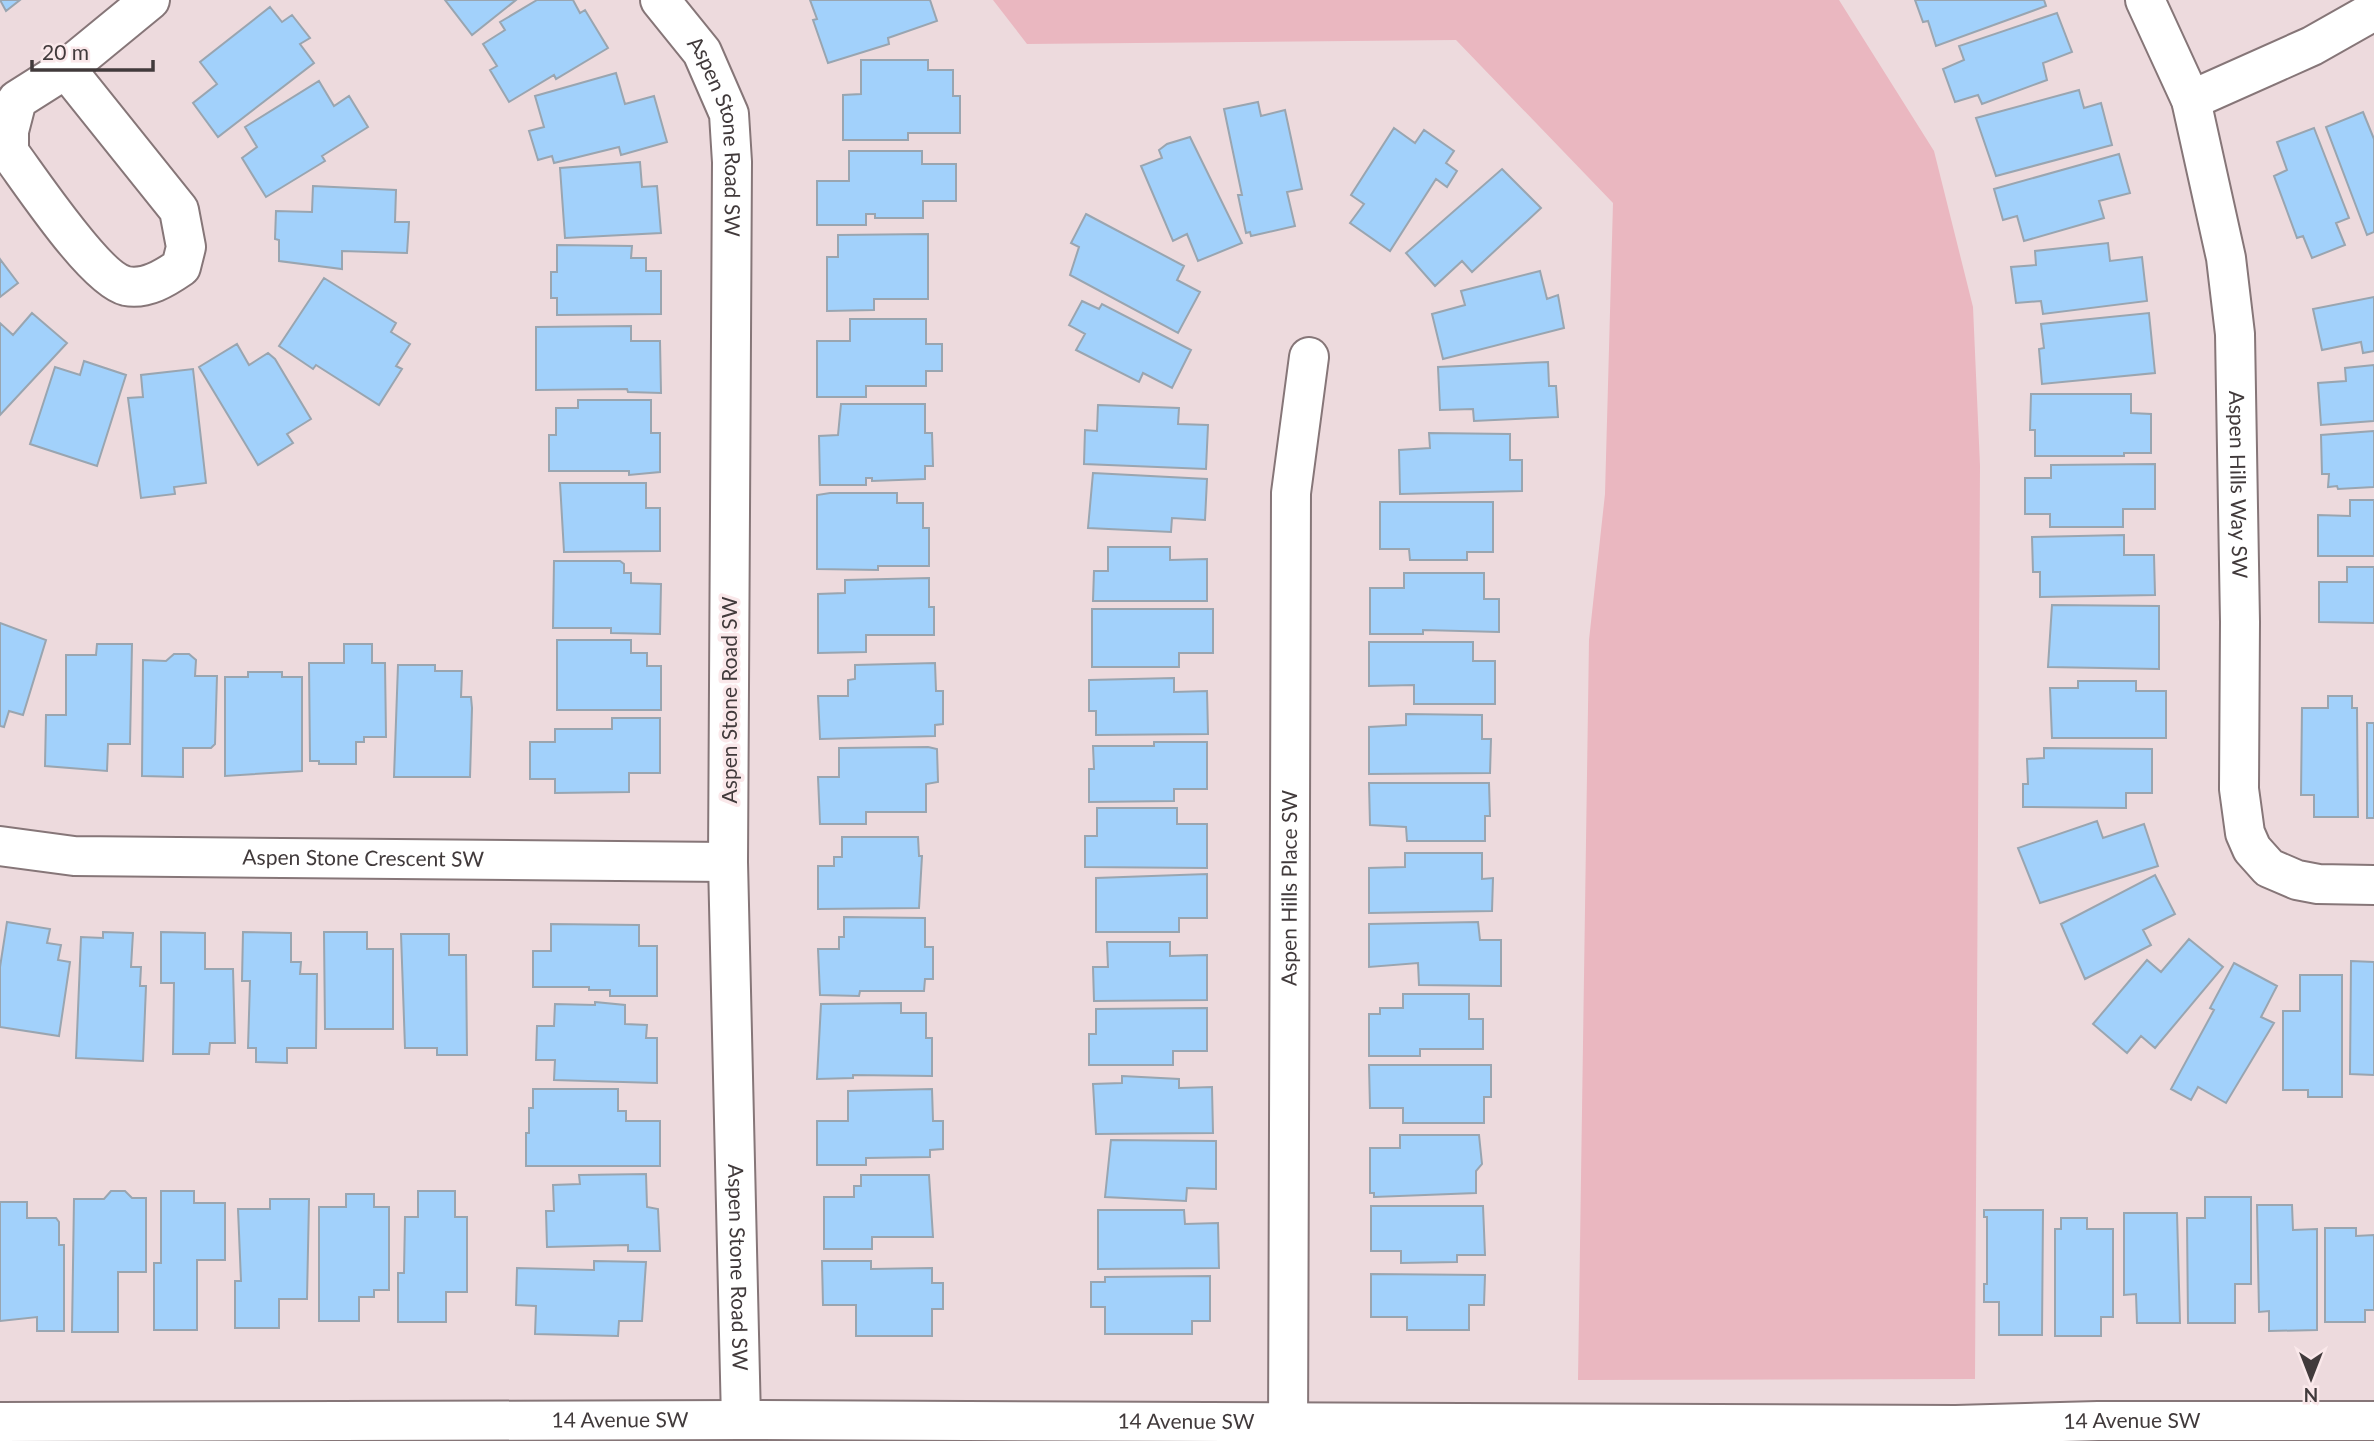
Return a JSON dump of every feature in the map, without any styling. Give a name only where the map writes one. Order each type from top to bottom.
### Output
[{"type":"street","points":[[66,69],[179,210],[186,247],[181,268],[158,282],[125,286],[95,265],[9,152],[9,131],[17,100],[66,69],[150,0]]},
{"type":"street","name":"Aspen Stone Road SW","points":[[660,0],[702,52],[729,114],[732,189],[728,862],[741,1420]]},
{"type":"street","name":"Aspen Hills Way SW","points":[[2145,0],[2191,100],[2226,258],[2235,334],[2240,621],[2239,789],[2245,833],[2252,849],[2269,868],[2278,872],[2318,884],[2374,885]]},
{"type":"street","points":[[2191,100],[2312,46],[2374,11]]},
{"type":"street","name":"Aspen Hills Place SW","points":[[1288,1431],[1291,493],[1309,357]]},
{"type":"street","name":"Aspen Stone Crescent SW","points":[[0,846],[74,856],[728,862]]},
{"type":"street","name":"14 Avenue SW","points":[[0,1422],[48,1432],[741,1420],[1288,1431],[1956,1425],[2221,1431],[2374,1421]]},
{"type":"shaded area","points":[[993,0],[1839,0],[1934,151],[1973,307],[1980,466],[1975,1379],[1578,1380],[1589,640],[1605,494],[1613,203],[1456,40],[1027,44]]},
{"type":"building","points":[[0,0],[20,0],[6,11]]},
{"type":"building","points":[[445,0],[516,0],[472,35]]},
{"type":"building","points":[[537,0],[573,0],[580,13],[585,10],[608,48],[556,79],[554,75],[509,102],[490,70],[497,66],[483,44],[505,30],[500,22]]},
{"type":"building","points":[[810,0],[930,0],[937,21],[888,38],[889,44],[828,63],[813,20],[817,19]]},
{"type":"building","points":[[1915,0],[2044,0],[2046,6],[1936,46],[1928,21],[1923,22]]},
{"type":"building","points":[[270,7],[282,22],[292,15],[310,38],[300,44],[314,63],[218,137],[193,103],[217,84],[200,62]]},
{"type":"building","points":[[2057,13],[2072,52],[2043,63],[2047,80],[1982,104],[1978,95],[1955,102],[1943,69],[1964,60],[1959,46]]},
{"type":"building","points":[[861,60],[928,60],[928,70],[953,70],[953,96],[960,96],[960,133],[908,133],[908,140],[843,140],[843,95],[861,94]]},
{"type":"building","points":[[616,73],[625,104],[654,96],[667,142],[621,155],[619,147],[554,163],[552,156],[538,160],[529,131],[544,127],[535,96]]},
{"type":"building","points":[[319,81],[334,106],[349,96],[368,127],[322,156],[325,161],[266,197],[242,158],[257,147],[245,127]]},
{"type":"building","points":[[2079,90],[2084,108],[2101,103],[2112,145],[1996,176],[1976,118]]},
{"type":"building","points":[[1258,102],[1261,116],[1285,110],[1302,189],[1287,192],[1295,226],[1251,236],[1250,232],[1246,233],[1238,195],[1242,195],[1224,109]]},
{"type":"building","points":[[2363,112],[2374,139],[2374,232],[2367,235],[2326,127]]},
{"type":"building","points":[[1394,128],[1415,143],[1424,130],[1454,151],[1446,163],[1457,171],[1447,187],[1436,179],[1390,251],[1350,223],[1364,204],[1351,195]]},
{"type":"building","points":[[2314,128],[2349,218],[2336,223],[2345,245],[2312,258],[2303,236],[2297,238],[2274,176],[2287,170],[2277,142]]},
{"type":"building","points":[[1190,137],[1242,243],[1198,261],[1187,234],[1173,241],[1141,166],[1162,158],[1159,150],[1167,144]]},
{"type":"building","points":[[849,151],[922,151],[922,164],[956,164],[956,201],[923,201],[923,218],[875,218],[875,214],[866,214],[866,225],[817,225],[817,181],[849,181]]},
{"type":"building","points":[[2119,154],[2130,193],[2099,201],[2104,218],[2024,241],[2017,216],[2003,220],[1994,189]]},
{"type":"building","points":[[640,162],[642,187],[657,186],[661,233],[565,238],[560,168]]},
{"type":"building","points":[[1502,169],[1541,208],[1472,272],[1462,261],[1435,286],[1406,253]]},
{"type":"building","points":[[313,186],[396,190],[395,222],[409,222],[407,253],[342,251],[342,269],[279,261],[279,240],[275,239],[276,211],[312,212]]},
{"type":"building","points":[[1086,214],[1184,266],[1177,280],[1200,292],[1178,333],[1070,275],[1079,247],[1071,243]]},
{"type":"building","points":[[928,234],[928,299],[874,299],[874,310],[827,311],[827,257],[838,257],[838,235]]},
{"type":"building","points":[[2108,243],[2110,261],[2142,257],[2147,301],[2043,314],[2041,301],[2016,303],[2011,267],[2036,265],[2035,251]]},
{"type":"building","points":[[557,245],[632,246],[631,258],[646,258],[646,271],[661,271],[661,314],[557,315],[557,298],[551,298],[551,272],[557,272]]},
{"type":"building","points":[[0,259],[18,283],[0,297]]},
{"type":"building","points":[[1540,271],[1547,299],[1558,295],[1564,328],[1443,359],[1432,314],[1465,305],[1461,291]]},
{"type":"building","points":[[324,278],[396,323],[391,332],[410,344],[396,366],[402,369],[379,405],[316,365],[313,369],[279,346]]},
{"type":"building","points":[[2374,297],[2374,351],[2363,353],[2361,342],[2322,350],[2313,309]]},
{"type":"building","points":[[1082,301],[1099,309],[1102,304],[1191,350],[1172,388],[1143,373],[1139,382],[1076,350],[1085,334],[1069,325]]},
{"type":"building","points":[[32,313],[67,343],[0,415],[0,323],[13,335]]},
{"type":"building","points":[[2149,313],[2155,373],[2042,384],[2039,349],[2044,348],[2041,324]]},
{"type":"building","points":[[850,319],[926,319],[926,344],[942,344],[942,371],[926,371],[926,386],[866,386],[866,397],[817,397],[817,341],[850,341]]},
{"type":"building","points":[[631,326],[631,341],[660,341],[661,393],[628,392],[627,389],[536,390],[536,327]]},
{"type":"building","points":[[237,344],[249,365],[268,353],[275,359],[311,419],[287,434],[293,443],[258,465],[199,367]]},
{"type":"building","points":[[84,361],[126,375],[97,466],[30,444],[55,367],[80,375]]},
{"type":"building","points":[[1548,362],[1549,386],[1556,386],[1558,417],[1474,421],[1473,409],[1440,410],[1438,367]]},
{"type":"building","points":[[2374,365],[2374,421],[2321,425],[2318,383],[2346,381],[2345,368]]},
{"type":"building","points":[[193,369],[206,483],[174,487],[175,494],[141,498],[128,398],[143,397],[141,375]]},
{"type":"building","points":[[2031,394],[2131,394],[2131,413],[2151,414],[2151,453],[2124,453],[2124,456],[2035,456],[2035,430],[2030,430]]},
{"type":"building","points":[[578,400],[651,400],[651,433],[660,433],[660,472],[629,475],[629,471],[549,471],[549,435],[556,435],[556,408],[578,408]]},
{"type":"building","points":[[841,404],[925,404],[925,433],[932,433],[933,466],[925,466],[925,479],[872,481],[872,478],[866,478],[866,485],[820,485],[819,436],[838,435]]},
{"type":"building","points":[[1098,405],[1179,408],[1178,424],[1208,425],[1206,469],[1084,464],[1085,430],[1097,431]]},
{"type":"building","points":[[2374,431],[2374,487],[2328,487],[2329,474],[2322,474],[2321,435]]},
{"type":"building","points":[[1429,433],[1510,434],[1510,460],[1522,460],[1522,491],[1400,494],[1399,450],[1430,448]]},
{"type":"building","points":[[2155,464],[2155,509],[2123,509],[2123,527],[2050,527],[2050,514],[2025,514],[2025,478],[2051,478],[2051,465]]},
{"type":"building","points":[[1093,473],[1207,479],[1205,520],[1172,518],[1171,532],[1088,528]]},
{"type":"building","points":[[560,483],[646,483],[646,508],[660,508],[660,551],[564,552]]},
{"type":"building","points":[[897,493],[897,503],[923,503],[923,528],[929,528],[929,566],[878,566],[878,570],[817,569],[817,495]]},
{"type":"building","points":[[2350,500],[2374,500],[2374,556],[2318,556],[2318,515],[2350,516]]},
{"type":"building","points":[[1380,502],[1493,502],[1493,552],[1467,552],[1467,560],[1410,560],[1409,549],[1380,549]]},
{"type":"building","points":[[2124,535],[2124,555],[2154,555],[2155,595],[2040,597],[2040,572],[2033,572],[2032,537]]},
{"type":"building","points":[[1108,547],[1170,547],[1170,560],[1207,559],[1207,601],[1093,601],[1094,571],[1108,571]]},
{"type":"building","points":[[554,561],[620,561],[624,564],[624,573],[631,573],[631,583],[661,584],[660,634],[611,633],[611,628],[553,628]]},
{"type":"building","points":[[2347,567],[2374,567],[2374,623],[2319,622],[2319,582],[2347,582]]},
{"type":"building","points":[[1404,573],[1484,573],[1484,599],[1499,599],[1499,632],[1423,630],[1423,634],[1370,634],[1370,588],[1404,588]]},
{"type":"building","points":[[929,578],[929,607],[934,607],[934,635],[866,635],[866,652],[818,653],[818,594],[845,593],[845,580]]},
{"type":"building","points":[[2052,605],[2159,606],[2159,669],[2048,667]]},
{"type":"building","points":[[1092,609],[1213,609],[1213,653],[1179,653],[1179,667],[1092,667]]},
{"type":"building","points":[[0,623],[46,640],[23,715],[9,711],[4,727],[0,726]]},
{"type":"building","points":[[557,640],[631,640],[631,653],[647,653],[647,666],[661,666],[661,710],[557,710]]},
{"type":"building","points":[[1369,642],[1473,642],[1473,661],[1495,661],[1495,704],[1414,704],[1414,685],[1369,686]]},
{"type":"building","points":[[97,644],[132,644],[130,744],[108,744],[107,771],[45,766],[46,715],[66,715],[66,655],[96,655]]},
{"type":"building","points":[[344,644],[372,644],[372,663],[385,663],[386,737],[364,737],[364,742],[356,742],[356,764],[319,764],[319,761],[310,761],[309,663],[344,663]]},
{"type":"building","points":[[174,654],[189,654],[196,660],[195,676],[217,676],[215,744],[211,748],[183,748],[183,777],[142,776],[143,660],[166,661]]},
{"type":"building","points":[[935,663],[936,691],[943,691],[943,724],[935,725],[935,736],[820,739],[818,696],[848,696],[848,680],[855,679],[855,665]]},
{"type":"building","points":[[398,665],[435,665],[435,671],[462,671],[461,697],[471,697],[472,708],[470,777],[394,777]]},
{"type":"building","points":[[248,672],[282,672],[282,677],[302,677],[302,771],[225,776],[225,677],[248,677]]},
{"type":"building","points":[[1174,678],[1174,692],[1207,691],[1208,734],[1096,735],[1096,711],[1089,711],[1089,680]]},
{"type":"building","points":[[2078,681],[2136,681],[2136,691],[2166,691],[2166,738],[2052,738],[2050,688],[2078,688]]},
{"type":"building","points":[[2328,696],[2352,696],[2352,708],[2357,708],[2358,817],[2314,817],[2314,795],[2301,795],[2302,708],[2328,708]]},
{"type":"building","points":[[1406,714],[1482,715],[1482,739],[1491,739],[1490,773],[1369,774],[1369,727],[1406,725]]},
{"type":"building","points":[[612,718],[660,718],[660,773],[629,773],[629,792],[555,793],[555,779],[530,779],[530,742],[555,742],[555,729],[612,729]]},
{"type":"building","points":[[2367,723],[2374,723],[2374,818],[2367,818]]},
{"type":"building","points":[[1154,742],[1207,742],[1207,789],[1174,789],[1174,801],[1089,802],[1089,769],[1094,769],[1093,746],[1154,746]]},
{"type":"building","points":[[839,748],[937,749],[938,782],[926,784],[926,812],[866,812],[866,824],[820,824],[818,777],[839,777]]},
{"type":"building","points":[[2044,748],[2152,749],[2152,793],[2126,793],[2126,808],[2023,807],[2023,784],[2028,784],[2027,759],[2044,758]]},
{"type":"building","points":[[1369,783],[1489,783],[1490,816],[1485,816],[1485,841],[1407,841],[1406,827],[1370,825]]},
{"type":"building","points":[[1097,808],[1177,808],[1177,824],[1207,824],[1207,868],[1085,867],[1085,836],[1097,836]]},
{"type":"building","points":[[2097,821],[2103,838],[2144,824],[2158,866],[2040,903],[2018,848]]},
{"type":"building","points":[[842,837],[918,837],[919,856],[922,856],[919,908],[818,909],[818,866],[834,866],[834,857],[842,857]]},
{"type":"building","points":[[1405,853],[1482,853],[1482,879],[1493,878],[1492,911],[1369,913],[1369,868],[1405,867]]},
{"type":"building","points":[[1207,874],[1207,918],[1179,918],[1179,932],[1096,932],[1096,878]]},
{"type":"building","points":[[2155,875],[2175,914],[2143,930],[2151,945],[2085,979],[2061,924]]},
{"type":"building","points":[[844,917],[925,918],[925,947],[933,947],[933,979],[925,979],[924,991],[860,991],[859,996],[820,995],[818,949],[839,949],[839,937],[844,937]]},
{"type":"building","points":[[7,922],[50,929],[47,943],[61,945],[58,960],[70,962],[59,1036],[0,1027],[0,967]]},
{"type":"building","points":[[1478,922],[1480,940],[1501,940],[1501,986],[1419,985],[1418,963],[1369,967],[1369,924]]},
{"type":"building","points":[[551,924],[639,925],[639,946],[657,946],[657,996],[610,996],[610,990],[589,990],[589,987],[533,987],[533,951],[551,951]]},
{"type":"building","points":[[103,932],[133,933],[131,967],[141,967],[140,986],[146,986],[143,1061],[76,1058],[81,937],[103,938]]},
{"type":"building","points":[[161,932],[205,933],[205,969],[233,969],[235,1043],[210,1043],[209,1054],[173,1054],[174,983],[161,983]]},
{"type":"building","points":[[243,932],[291,933],[291,962],[301,962],[300,974],[317,974],[316,1048],[287,1048],[287,1063],[256,1062],[256,1048],[248,1048],[250,981],[242,981]]},
{"type":"building","points":[[324,932],[367,932],[367,949],[393,949],[393,1029],[325,1029]]},
{"type":"building","points":[[401,934],[449,934],[449,955],[466,955],[467,1055],[437,1055],[437,1048],[405,1048]]},
{"type":"building","points":[[2189,939],[2223,967],[2155,1048],[2141,1036],[2127,1053],[2093,1024],[2147,960],[2161,972]]},
{"type":"building","points":[[1107,942],[1170,942],[1170,956],[1207,955],[1207,1000],[1094,1001],[1093,967],[1108,967]]},
{"type":"building","points":[[2351,961],[2374,962],[2374,1075],[2350,1074]]},
{"type":"building","points":[[2234,963],[2277,986],[2261,1017],[2274,1023],[2226,1103],[2198,1087],[2191,1100],[2171,1089],[2214,1010],[2210,1008]]},
{"type":"building","points":[[2300,975],[2342,975],[2342,1097],[2308,1097],[2308,1090],[2283,1090],[2283,1011],[2300,1011]]},
{"type":"building","points":[[1403,994],[1469,994],[1469,1019],[1483,1019],[1483,1049],[1420,1049],[1420,1056],[1369,1056],[1369,1014],[1380,1014],[1380,1008],[1403,1008]]},
{"type":"building","points":[[595,1002],[625,1005],[625,1024],[647,1025],[646,1038],[657,1038],[657,1083],[554,1080],[555,1060],[536,1060],[537,1026],[554,1026],[555,1004],[595,1005]]},
{"type":"building","points":[[901,1003],[901,1013],[926,1013],[926,1038],[932,1038],[932,1076],[853,1075],[853,1078],[817,1079],[821,1004]]},
{"type":"building","points":[[1207,1008],[1207,1051],[1173,1051],[1173,1065],[1089,1065],[1089,1034],[1096,1034],[1096,1009]]},
{"type":"building","points":[[1369,1065],[1491,1065],[1491,1097],[1484,1097],[1484,1123],[1403,1123],[1403,1108],[1370,1108]]},
{"type":"building","points":[[1122,1076],[1179,1079],[1179,1088],[1212,1087],[1213,1133],[1096,1134],[1093,1084],[1122,1083]]},
{"type":"building","points":[[533,1089],[618,1089],[618,1111],[626,1111],[626,1121],[660,1121],[660,1166],[526,1166],[526,1133],[529,1133],[529,1108],[533,1108]]},
{"type":"building","points":[[932,1089],[933,1121],[943,1121],[943,1149],[930,1150],[930,1157],[866,1158],[866,1165],[817,1165],[817,1121],[848,1121],[848,1091]]},
{"type":"building","points":[[1400,1135],[1479,1135],[1482,1164],[1476,1171],[1476,1193],[1374,1197],[1374,1193],[1370,1193],[1370,1148],[1400,1148]]},
{"type":"building","points":[[1111,1140],[1216,1141],[1216,1189],[1187,1188],[1186,1201],[1105,1197]]},
{"type":"building","points":[[646,1174],[647,1207],[658,1209],[660,1251],[628,1251],[628,1245],[547,1247],[546,1211],[554,1211],[553,1185],[580,1184],[579,1175]]},
{"type":"building","points":[[861,1175],[929,1175],[933,1237],[872,1237],[872,1249],[824,1249],[824,1197],[854,1197],[854,1186],[861,1186]]},
{"type":"building","points":[[111,1191],[125,1191],[132,1198],[146,1198],[146,1272],[118,1272],[118,1332],[72,1332],[74,1199],[104,1199]]},
{"type":"building","points":[[161,1191],[194,1191],[194,1203],[225,1203],[225,1260],[197,1260],[197,1330],[154,1330],[154,1263],[161,1263]]},
{"type":"building","points":[[418,1191],[455,1191],[455,1217],[467,1217],[467,1292],[446,1292],[446,1322],[398,1322],[398,1273],[404,1273],[405,1217],[418,1217]]},
{"type":"building","points":[[346,1194],[374,1194],[374,1207],[389,1207],[389,1290],[374,1290],[374,1297],[359,1297],[359,1321],[319,1321],[319,1207],[346,1207]]},
{"type":"building","points":[[2205,1197],[2251,1197],[2251,1284],[2235,1284],[2235,1323],[2188,1323],[2187,1218],[2205,1218]]},
{"type":"building","points":[[270,1199],[309,1199],[307,1299],[279,1299],[279,1328],[235,1328],[235,1281],[241,1281],[238,1209],[270,1209]]},
{"type":"building","points":[[0,1202],[27,1202],[27,1218],[56,1218],[59,1222],[59,1245],[64,1245],[64,1331],[37,1331],[37,1317],[0,1321]]},
{"type":"building","points":[[2257,1205],[2292,1205],[2293,1230],[2317,1229],[2317,1330],[2269,1331],[2269,1311],[2259,1312]]},
{"type":"building","points":[[1371,1206],[1483,1206],[1485,1255],[1457,1255],[1457,1262],[1401,1263],[1401,1251],[1371,1251]]},
{"type":"building","points":[[1098,1210],[1184,1210],[1185,1224],[1218,1223],[1219,1268],[1098,1269]]},
{"type":"building","points":[[1984,1210],[2043,1210],[2042,1335],[1999,1335],[1999,1302],[1984,1302],[1984,1284],[1987,1284],[1987,1217],[1984,1217]]},
{"type":"building","points":[[2124,1213],[2177,1213],[2180,1323],[2137,1323],[2136,1294],[2124,1295]]},
{"type":"building","points":[[2061,1218],[2087,1218],[2087,1229],[2113,1229],[2113,1317],[2101,1317],[2101,1336],[2055,1336],[2055,1229],[2061,1229]]},
{"type":"building","points":[[2325,1228],[2356,1228],[2356,1236],[2374,1235],[2374,1310],[2365,1310],[2365,1322],[2325,1322]]},
{"type":"building","points":[[594,1261],[646,1262],[642,1321],[619,1321],[618,1336],[535,1334],[536,1306],[516,1305],[517,1268],[594,1270]]},
{"type":"building","points":[[822,1261],[871,1261],[871,1269],[932,1268],[932,1283],[943,1283],[943,1309],[932,1309],[932,1336],[856,1336],[856,1305],[823,1305]]},
{"type":"building","points":[[1371,1274],[1485,1275],[1484,1305],[1469,1305],[1469,1330],[1407,1330],[1407,1317],[1371,1317]]},
{"type":"building","points":[[1210,1276],[1210,1321],[1192,1321],[1192,1334],[1105,1334],[1105,1307],[1091,1307],[1091,1282],[1105,1282],[1105,1277]]}]
